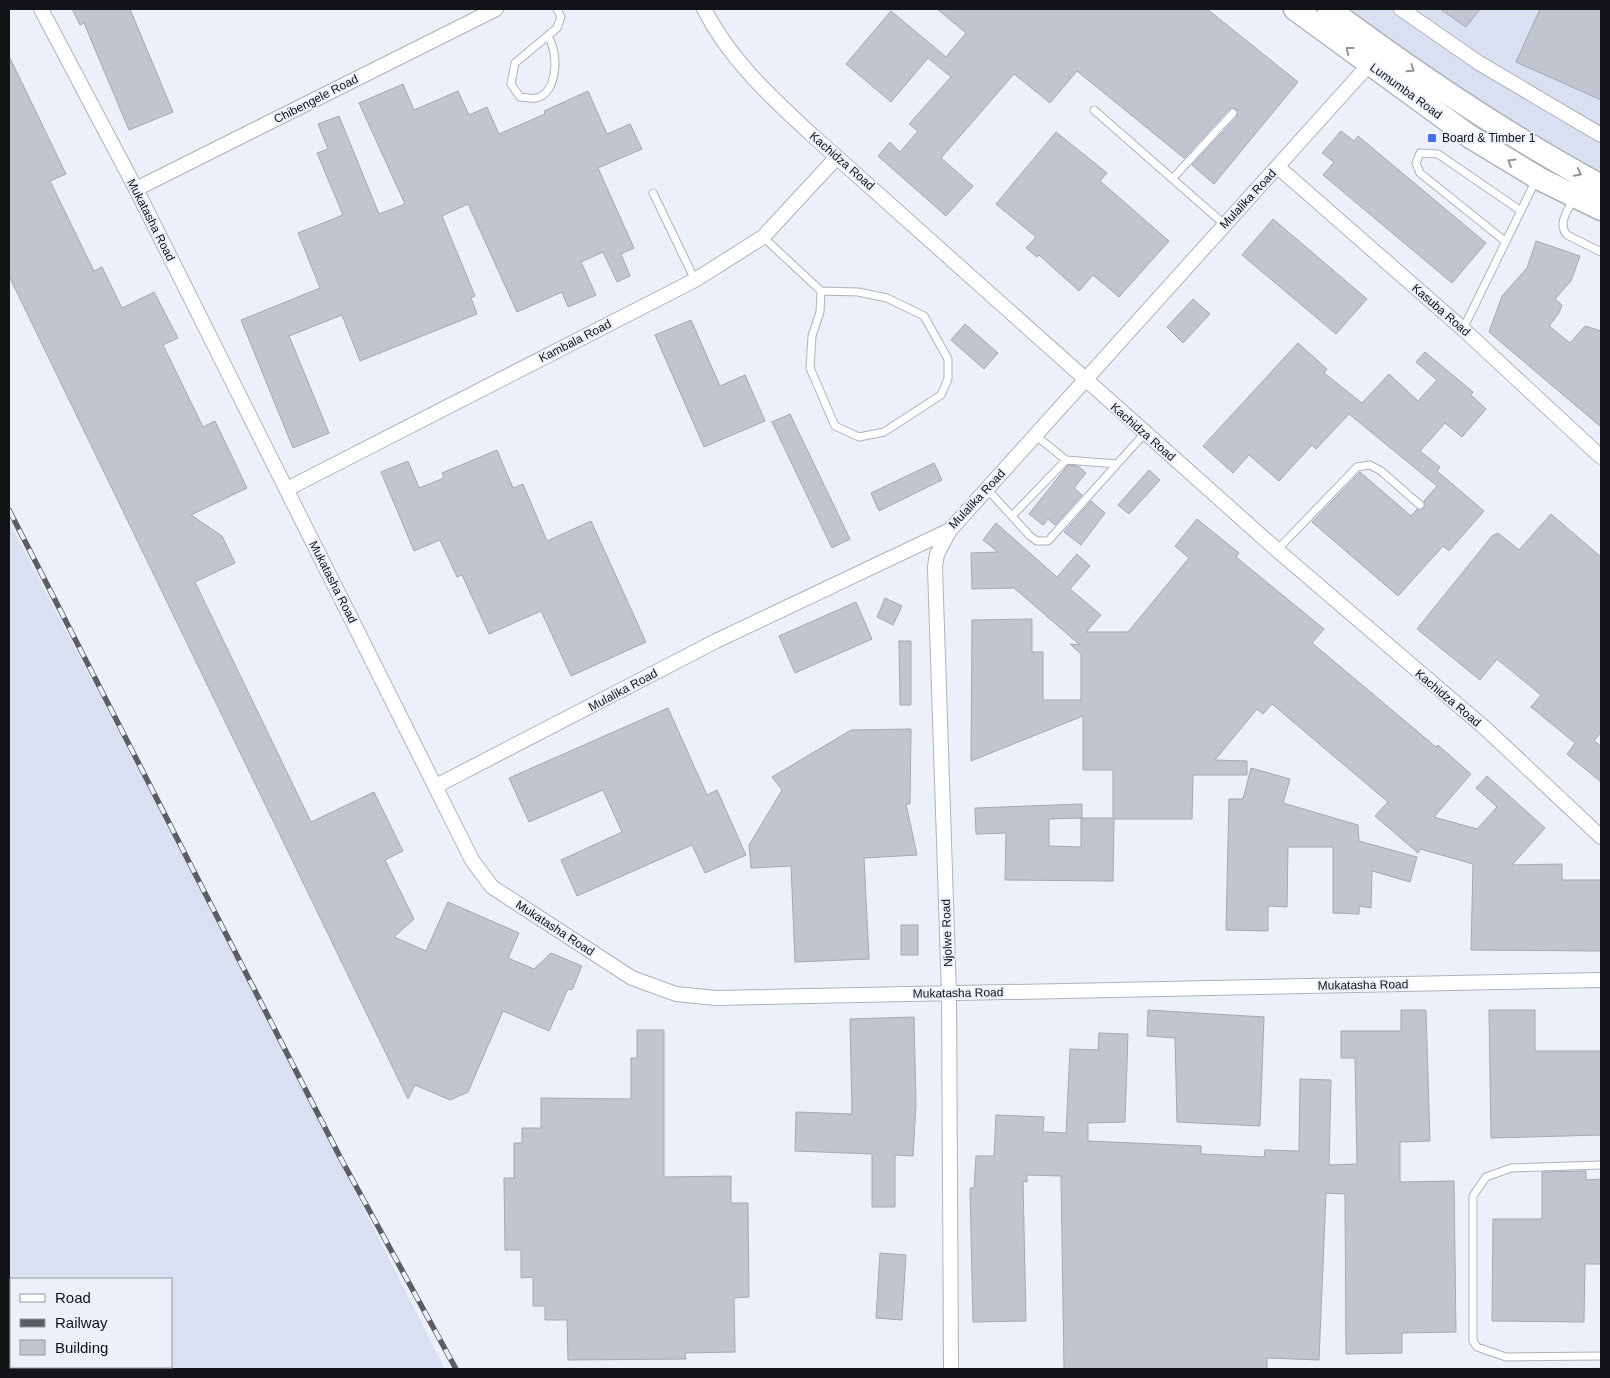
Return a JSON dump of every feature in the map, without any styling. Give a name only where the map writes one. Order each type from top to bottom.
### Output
[{"type":"main road","name":"Lumumba Road","points":[[1295,9],[1601,186]]},
{"type":"main road","name":"Lumumba Road","points":[[1329,9],[1376,57],[1469,136],[1538,178],[1601,209]]},
{"type":"street","name":"Mukatasha Road","points":[[41,9],[136,188],[472,860],[492,887],[632,978],[676,994],[716,998],[1601,980]]},
{"type":"street","name":"Chibengele Road","points":[[136,188],[496,9]]},
{"type":"street","name":"Kachidza Road","points":[[704,9],[726,45],[752,78],[836,157],[905,216],[1084,379],[1277,550],[1486,729],[1601,837]]},
{"type":"street","points":[[1401,9],[1516,86],[1601,135]]},
{"type":"street","name":"Mulalika Road","points":[[436,786],[716,642],[950,530],[1376,57]]},
{"type":"street","name":"Kambala Road","points":[[287,489],[695,280],[763,237],[836,157]]},
{"type":"street","name":"Kasuba Road","points":[[1278,167],[1463,328],[1601,457]]},
{"type":"street","name":"Njolwe Road","points":[[950,530],[937,554],[936,568],[949,994],[951,1369]]},
{"type":"lane","points":[[548,37],[556,70],[548,91],[536,98],[520,97],[511,84],[515,63],[533,46],[548,37],[557,28],[561,17],[557,9]]},
{"type":"lane","points":[[1094,110],[1224,224]]},
{"type":"lane","points":[[1173,178],[1233,113]]},
{"type":"lane","points":[[1506,242],[1420,174],[1416,163],[1420,153],[1438,154],[1521,211]]},
{"type":"lane","points":[[1463,328],[1538,178]]},
{"type":"lane","points":[[653,193],[695,280]]},
{"type":"lane","points":[[1575,196],[1562,225],[1563,230],[1601,252]]},
{"type":"lane","points":[[763,237],[821,291],[858,292],[887,298],[924,316],[948,359],[948,379],[941,395],[884,432],[859,437],[835,426],[810,368],[812,336],[820,312],[821,291]]},
{"type":"lane","points":[[987,489],[1037,541],[1048,540],[1145,433]]},
{"type":"lane","points":[[1035,434],[1066,460],[1117,464]]},
{"type":"lane","points":[[1012,516],[1066,460]]},
{"type":"lane","points":[[1277,550],[1357,467],[1370,465],[1381,471],[1420,505]]},
{"type":"lane","points":[[1601,1164],[1511,1168],[1486,1177],[1473,1196],[1473,1341],[1477,1347],[1506,1358],[1601,1356]]},
{"type":"shaded area","points":[[1336,9],[1601,9],[1601,178],[1376,44]]},
{"type":"shaded area","points":[[9,521],[251,987],[445,1369],[9,1369]]},
{"type":"building","points":[[72,9],[130,9],[173,112],[129,130],[84,23],[80,25]]},
{"type":"building","points":[[937,9],[1207,9],[1298,82],[1214,184],[1192,165],[1237,117],[1236,109],[1229,109],[1184,158],[1077,71],[1050,103],[1014,74],[941,158],[973,186],[946,216],[878,156],[890,142],[900,152],[918,131],[909,124],[951,77],[928,58],[891,102],[846,64],[891,11],[946,57],[966,33]]},
{"type":"building","points":[[1440,9],[1480,9],[1466,27]]},
{"type":"building","points":[[1540,9],[1601,9],[1601,100],[1516,62]]},
{"type":"building","points":[[9,56],[66,174],[50,181],[94,271],[102,267],[122,308],[154,292],[178,338],[163,345],[203,427],[215,421],[247,488],[191,515],[222,536],[235,563],[195,582],[311,822],[374,792],[403,851],[385,860],[414,919],[394,937],[426,951],[448,902],[519,933],[508,958],[534,969],[551,953],[582,966],[572,990],[568,989],[549,1031],[503,1011],[468,1092],[450,1100],[415,1085],[408,1099],[9,276]]},
{"type":"building","points":[[403,84],[414,110],[458,91],[469,115],[487,107],[499,134],[545,114],[544,111],[588,91],[607,134],[630,124],[642,149],[598,168],[634,248],[621,254],[630,276],[617,282],[603,252],[581,262],[596,295],[568,307],[562,292],[517,312],[468,204],[442,216],[475,296],[471,298],[477,314],[360,361],[342,315],[289,336],[329,433],[293,448],[241,320],[320,288],[298,233],[343,215],[317,153],[328,149],[318,124],[339,116],[379,214],[405,204],[359,103]]},
{"type":"building","points":[[1341,131],[1354,141],[1358,136],[1486,243],[1452,283],[1323,175],[1334,162],[1322,153]]},
{"type":"building","points":[[1056,132],[1107,173],[1100,181],[1169,241],[1119,297],[1093,275],[1079,291],[1039,255],[1037,257],[1026,248],[1036,237],[996,204]]},
{"type":"building","points":[[1273,219],[1367,299],[1336,334],[1242,255]]},
{"type":"building","points":[[1536,241],[1580,256],[1571,281],[1555,299],[1562,305],[1559,313],[1549,326],[1570,343],[1585,326],[1601,331],[1601,427],[1489,332],[1502,296],[1527,268]]},
{"type":"building","points":[[1193,299],[1210,314],[1183,343],[1167,327]]},
{"type":"building","points":[[691,320],[720,386],[745,375],[765,421],[704,447],[655,335]]},
{"type":"building","points":[[965,324],[998,353],[984,369],[951,340]]},
{"type":"building","points":[[1298,343],[1327,369],[1324,373],[1362,403],[1389,374],[1418,401],[1437,380],[1416,362],[1425,352],[1473,392],[1471,395],[1486,409],[1462,437],[1445,423],[1420,451],[1440,467],[1437,471],[1484,511],[1449,551],[1443,546],[1398,596],[1312,522],[1360,472],[1411,516],[1417,509],[1424,508],[1424,501],[1437,486],[1349,414],[1316,449],[1312,445],[1279,481],[1249,455],[1233,473],[1203,446]]},
{"type":"building","points":[[790,414],[850,539],[832,548],[772,422]]},
{"type":"building","points":[[497,450],[513,488],[523,484],[547,541],[591,521],[646,642],[571,676],[541,611],[489,634],[462,575],[457,577],[440,540],[414,551],[381,472],[408,461],[419,488],[444,478],[442,473]]},
{"type":"building","points":[[934,463],[942,480],[879,511],[871,493]]},
{"type":"building","points":[[1068,465],[1078,466],[1086,473],[1074,488],[1082,495],[1055,525],[1048,519],[1043,525],[1029,514]]},
{"type":"building","points":[[1149,470],[1160,480],[1129,514],[1118,505]]},
{"type":"building","points":[[1091,501],[1105,513],[1081,545],[1064,532]]},
{"type":"building","points":[[1551,514],[1601,557],[1601,732],[1594,741],[1601,746],[1601,782],[1567,754],[1575,743],[1531,707],[1541,695],[1497,659],[1480,680],[1417,629],[1492,536],[1498,533],[1519,550]]},
{"type":"building","points":[[1197,519],[1239,553],[1236,557],[1324,629],[1312,643],[1471,774],[1434,817],[1477,829],[1497,807],[1476,788],[1487,776],[1545,828],[1512,865],[1562,864],[1562,880],[1601,880],[1601,951],[1471,950],[1473,864],[1420,849],[1418,853],[1375,816],[1388,802],[1272,704],[1263,714],[1257,709],[1215,760],[1247,761],[1247,775],[1193,775],[1192,819],[1114,819],[1113,881],[1005,880],[1006,833],[976,834],[975,808],[1082,804],[1082,818],[1113,818],[1113,770],[1083,770],[1083,716],[971,761],[972,620],[1032,619],[1032,652],[1043,652],[1043,700],[1081,700],[1081,654],[1070,644],[1080,645],[1014,588],[972,589],[971,553],[998,552],[983,540],[996,523],[1057,577],[1077,554],[1090,566],[1070,589],[1101,615],[1086,632],[1128,632],[1189,558],[1175,546]],"holes":[[[1081,818],[1081,847],[1049,846],[1049,819]]]},
{"type":"building","points":[[885,598],[902,606],[893,625],[877,617]]},
{"type":"building","points":[[856,602],[872,639],[795,673],[779,636]]},
{"type":"building","points":[[899,641],[911,641],[911,705],[900,705]]},
{"type":"building","points":[[668,708],[707,795],[717,790],[746,855],[705,873],[692,845],[577,896],[561,860],[622,832],[603,790],[529,822],[509,778]]},
{"type":"building","points":[[911,729],[910,804],[906,804],[917,855],[864,858],[869,959],[795,962],[791,866],[751,868],[749,845],[782,790],[772,777],[851,730]]},
{"type":"building","points":[[1251,768],[1290,779],[1283,803],[1358,825],[1359,841],[1417,857],[1410,882],[1372,871],[1371,908],[1359,906],[1359,914],[1333,913],[1333,847],[1288,847],[1287,907],[1268,906],[1268,931],[1226,930],[1229,799],[1243,799]]},
{"type":"building","points":[[901,925],[918,925],[918,955],[901,955]]},
{"type":"building","points":[[1148,1010],[1264,1017],[1260,1126],[1177,1122],[1175,1038],[1147,1036]]},
{"type":"building","points":[[1401,1010],[1426,1010],[1430,1141],[1400,1142],[1400,1182],[1454,1181],[1456,1332],[1402,1333],[1402,1353],[1346,1354],[1345,1194],[1326,1193],[1319,1360],[1267,1358],[1267,1369],[1064,1369],[1061,1176],[1027,1175],[1027,1182],[1023,1181],[1026,1321],[973,1322],[970,1188],[974,1188],[976,1156],[994,1156],[996,1115],[1044,1117],[1043,1132],[1066,1133],[1070,1049],[1098,1050],[1099,1033],[1128,1034],[1125,1122],[1088,1123],[1088,1141],[1201,1146],[1201,1154],[1264,1157],[1265,1150],[1299,1151],[1300,1079],[1331,1080],[1329,1165],[1357,1164],[1355,1058],[1341,1058],[1341,1031],[1401,1031]]},
{"type":"building","points":[[1489,1010],[1535,1010],[1535,1051],[1601,1051],[1601,1135],[1491,1138]]},
{"type":"building","points":[[914,1017],[916,1105],[913,1156],[895,1155],[895,1207],[872,1207],[872,1154],[795,1151],[796,1112],[852,1114],[850,1019]]},
{"type":"building","points":[[637,1030],[664,1030],[664,1177],[731,1176],[731,1203],[748,1203],[749,1297],[734,1298],[735,1352],[685,1353],[686,1359],[568,1360],[567,1320],[545,1320],[545,1306],[533,1306],[533,1277],[521,1278],[521,1250],[505,1250],[504,1178],[514,1178],[514,1143],[522,1143],[522,1128],[541,1128],[541,1098],[631,1099],[631,1058],[637,1058]]},
{"type":"building","points":[[1586,1171],[1586,1180],[1601,1179],[1601,1264],[1585,1264],[1584,1322],[1492,1321],[1493,1219],[1542,1219],[1542,1172]]},
{"type":"building","points":[[880,1253],[906,1255],[902,1320],[876,1318]]},
{"type":"railway","points":[[9,510],[340,1157],[456,1369]]},
{"type":"place","name":"Board & Timber 1","points":[[1432,138]]}]
